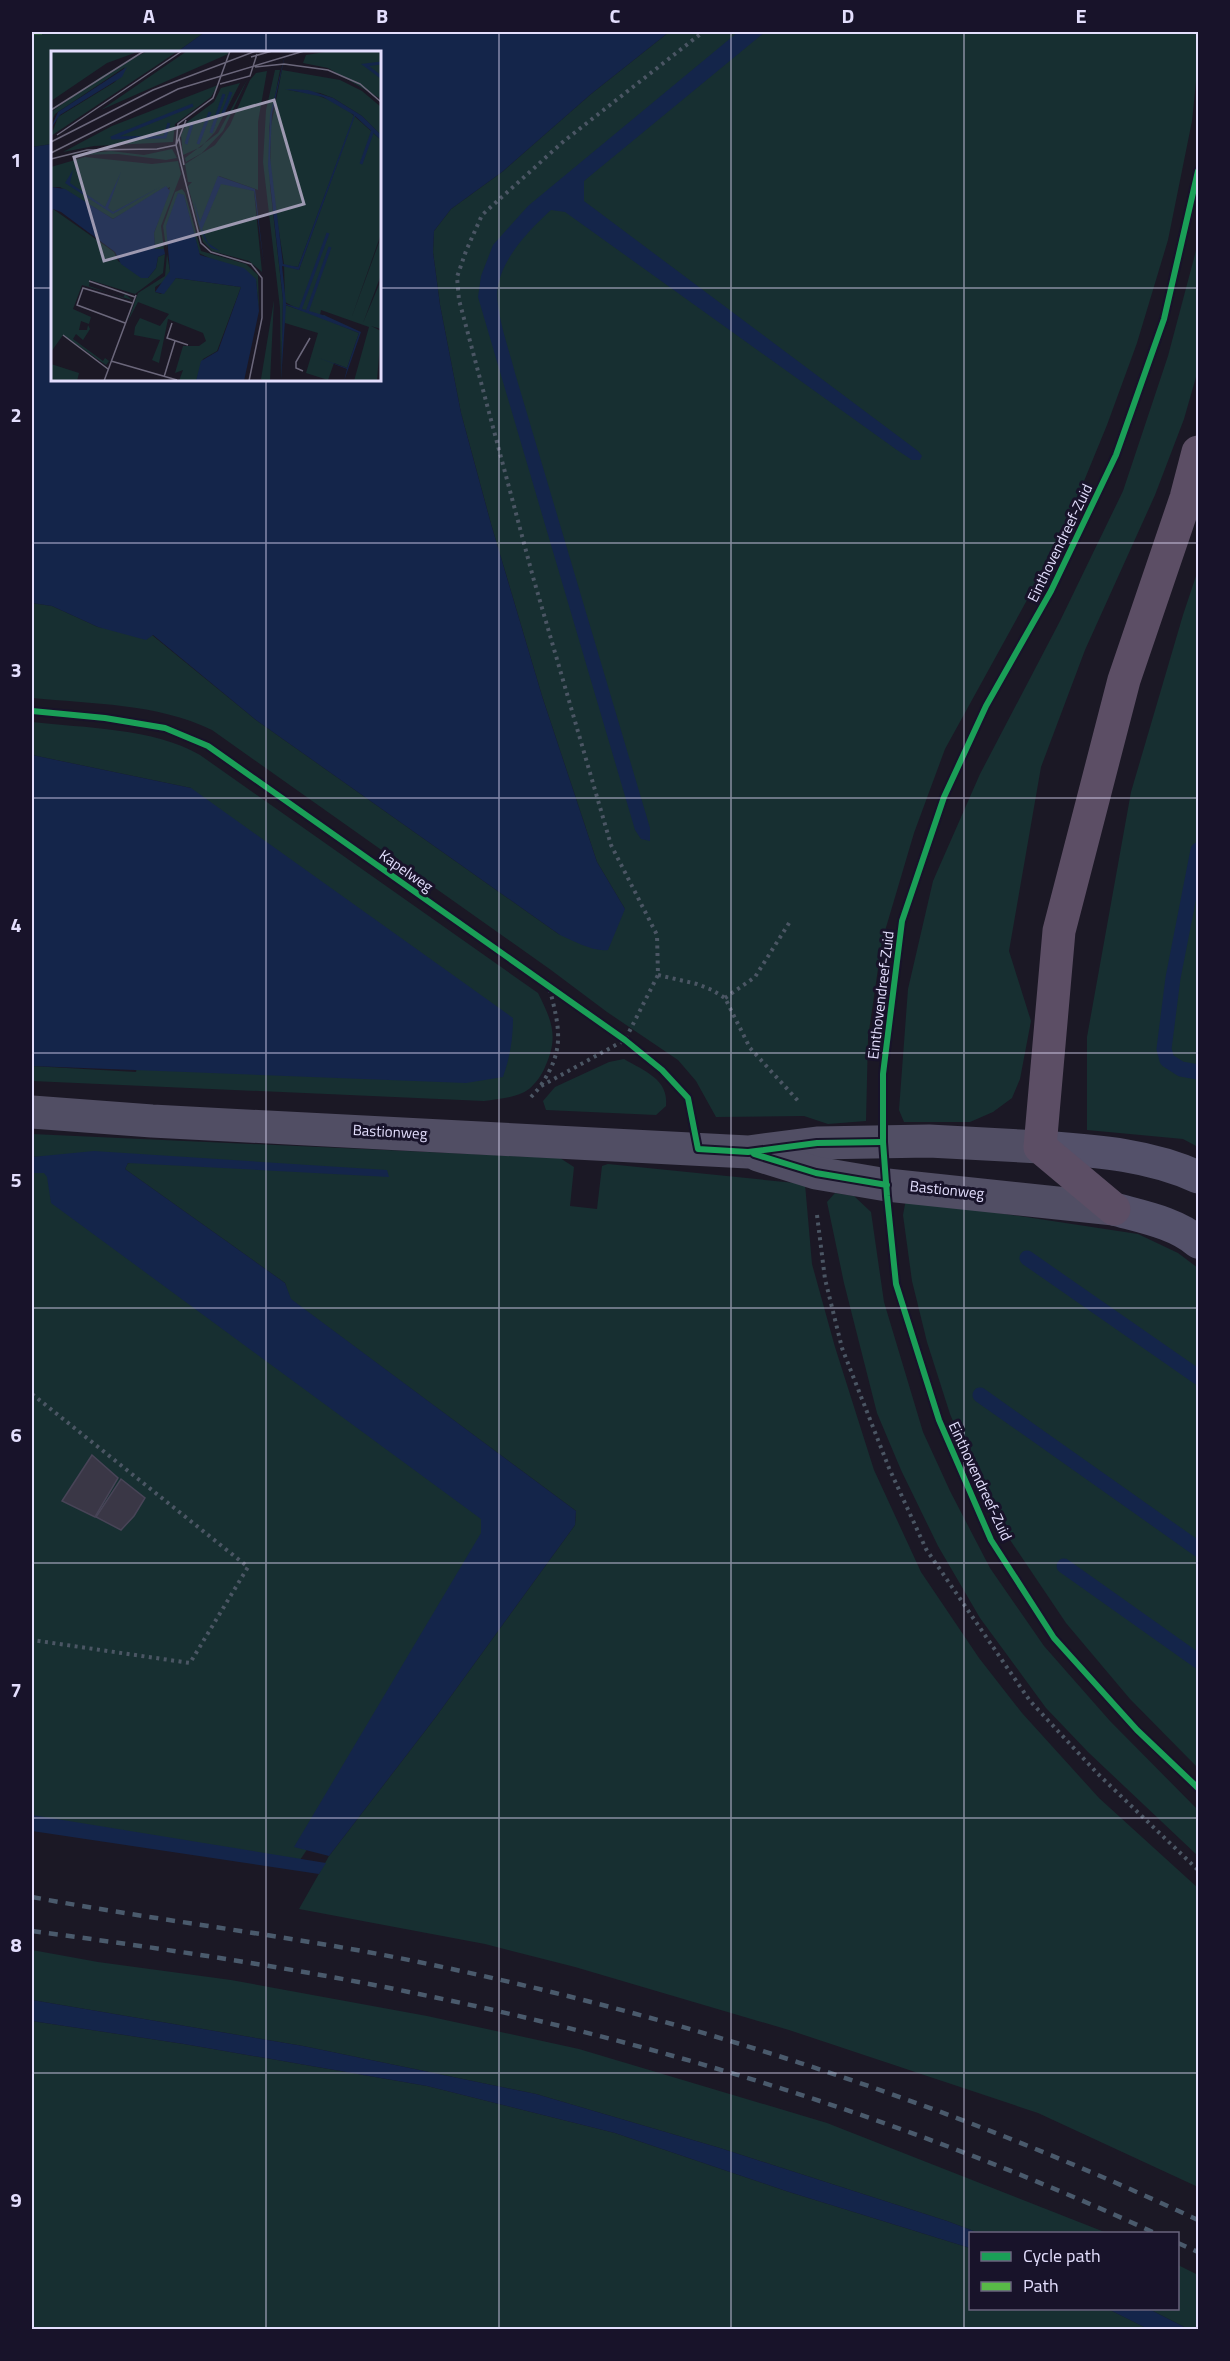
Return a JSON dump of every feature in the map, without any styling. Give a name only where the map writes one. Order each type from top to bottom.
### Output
[{"type":"highway","points":[[1114,1209],[1040,1147],[1059,931],[1124,680],[1186,498],[1198,452]]},
{"type":"main road","points":[[1040,1147],[1138,1157],[1176,1166],[1198,1177]]},
{"type":"main road","points":[[1114,1209],[1150,1218],[1188,1233],[1198,1242]]},
{"type":"street","name":"Bastionweg","points":[[32,1112],[152,1121],[512,1138],[816,1158],[929,1141],[1040,1147]]},
{"type":"street","name":"Bastionweg","points":[[816,1158],[886,1185],[1114,1209]]},
{"type":"path","points":[[541,1086],[625,1040],[658,975],[657,935],[610,845],[543,610],[459,300],[458,277],[466,251],[482,215],[564,141],[703,32]]},
{"type":"path","points":[[725,998],[755,977],[790,920]]},
{"type":"path","points":[[658,975],[697,984],[725,998],[750,1048],[808,1111],[816,1123],[814,1193],[825,1279],[842,1348],[889,1468],[926,1549],[1030,1701],[1098,1774],[1198,1870]]},
{"type":"path","points":[[539,980],[561,995]]},
{"type":"path","points":[[512,1138],[520,1111],[541,1086],[558,1054],[558,1023],[549,986]]},
{"type":"path","points":[[616,1034],[634,1048]]},
{"type":"path","points":[[32,1394],[248,1567],[190,1663],[32,1640]]},
{"type":"green space","points":[[32,32],[205,32],[178,51],[51,51],[51,144],[32,147]]},
{"type":"green space","points":[[669,32],[1198,32],[1198,62],[1192,121],[1168,240],[1137,343],[1107,425],[1059,542],[945,749],[914,833],[882,941],[868,1038],[866,1121],[828,1124],[804,1116],[716,1117],[696,1081],[678,1060],[607,1012],[212,730],[169,714],[124,706],[32,698],[32,603],[52,606],[98,627],[152,635],[256,720],[560,935],[625,909],[597,862],[542,696],[491,524],[461,413],[440,305],[433,252],[434,231],[451,209],[502,172],[591,94]]},
{"type":"green space","points":[[1198,243],[1198,370],[1184,419],[1155,495],[1085,650],[1041,767],[1009,951],[1031,1021],[1020,1079],[1012,1098],[993,1112],[970,1122],[904,1122],[899,1110],[908,989],[933,881],[980,774],[1060,621],[1123,491],[1168,356]]},
{"type":"green space","points":[[1198,570],[1198,1147],[1183,1139],[1087,1130],[1087,1037],[1131,792]]},
{"type":"green space","points":[[32,722],[140,734],[182,746],[200,755],[538,993],[550,1021],[553,1038],[544,1070],[538,1079],[529,1089],[519,1094],[484,1101],[32,1081],[32,1066],[136,1072],[191,788],[32,755]]},
{"type":"green space","points":[[624,1059],[654,1077],[664,1089],[666,1106],[656,1115],[546,1110],[543,1101],[555,1087],[609,1062]]},
{"type":"green space","points":[[32,1134],[560,1158],[574,1167],[570,1206],[597,1209],[602,1166],[608,1164],[805,1184],[812,1264],[835,1347],[874,1470],[921,1572],[979,1658],[1022,1713],[1099,1798],[1198,1888],[1198,2187],[1038,2113],[789,2030],[575,1967],[485,1944],[299,1909],[329,1856],[435,1718],[575,1525],[576,1511],[290,1299],[285,1283],[125,1169],[128,1163],[51,1156],[32,1157]]},
{"type":"green space","points":[[32,1163],[527,1522],[300,1860],[32,1822]]},
{"type":"green space","points":[[835,1193],[854,1196],[871,1212],[884,1302],[923,1432],[950,1491],[990,1568],[1044,1646],[1110,1721],[1198,1810],[1198,1856],[1088,1752],[1046,1708],[980,1618],[938,1546],[901,1470],[877,1413],[844,1283],[827,1202]]},
{"type":"green space","points":[[906,1199],[1138,1234],[1178,1253],[1198,1268],[1198,1768],[1130,1699],[1066,1623],[1004,1531],[976,1476],[950,1414],[927,1342],[912,1281],[903,1215]]},
{"type":"green space","points":[[32,1950],[98,1962],[231,1980],[427,2016],[579,2049],[827,2123],[1104,2232],[976,2232],[720,2148],[536,2094],[303,2046],[32,2000]]},
{"type":"green space","points":[[32,2021],[184,2044],[427,2086],[615,2133],[786,2191],[969,2248],[969,2310],[1110,2310],[1148,2329],[32,2330]]},
{"type":"green space","points":[[1179,2266],[1198,2275],[1198,2329],[1188,2329],[1151,2310],[1179,2310]]},
{"type":"water","points":[[205,32],[669,32],[591,94],[502,172],[451,209],[434,231],[433,252],[440,305],[461,413],[491,524],[542,696],[597,862],[625,909],[608,950],[590,948],[560,935],[256,720],[153,635],[146,640],[98,627],[52,606],[32,603],[32,147],[51,144],[51,381],[381,381],[381,51],[178,51]]},
{"type":"water","points":[[738,32],[765,32],[584,181],[584,201],[922,456],[920,460],[912,460],[897,450],[565,212],[551,210],[511,254],[501,275],[497,295],[503,329],[650,828],[650,841],[641,839],[635,830],[478,297],[481,276],[493,245],[528,206]]},
{"type":"water","points":[[32,755],[191,788],[513,1018],[511,1048],[503,1077],[466,1083],[32,1066]]},
{"type":"water","points":[[94,1151],[387,1170],[389,1177],[128,1163],[125,1169],[285,1283],[291,1299],[576,1511],[575,1525],[435,1718],[329,1856],[294,1847],[481,1533],[481,1519],[51,1203],[47,1177],[44,1173],[32,1173],[32,1157]]},
{"type":"water","points":[[32,1815],[326,1863],[319,1874],[32,1831]]},
{"type":"water","points":[[32,2000],[303,2046],[536,2094],[720,2148],[976,2232],[969,2232],[969,2248],[786,2191],[615,2133],[427,2086],[184,2044],[32,2021]]},
{"type":"water","points":[[1110,2310],[1151,2310],[1188,2329],[1148,2329]]},
{"type":"building","points":[[92,1455],[118,1478],[95,1517],[62,1501]]},
{"type":"building","points":[[121,1479],[145,1498],[134,1516],[121,1530],[96,1517]]},
{"type":"waterway","points":[[1198,850],[1173,978],[1164,1049],[1167,1060],[1181,1069],[1198,1072]]},
{"type":"waterway","points":[[1027,1258],[1198,1377]]},
{"type":"waterway","points":[[980,1395],[1198,1549]]},
{"type":"waterway","points":[[1064,1566],[1198,1661]]},
{"type":"railway","points":[[32,1897],[399,1958],[604,2005],[806,2065],[906,2099],[1102,2177],[1198,2220]]},
{"type":"railway","points":[[32,1931],[272,1966],[414,1993],[604,2037],[793,2092],[885,2124],[1068,2194],[1153,2232]]},
{"type":"railway","points":[[1179,2243],[1198,2252]]},
{"type":"marked path","points":[[33,32],[46,32]]},
{"type":"cycle path","name":"Einthovendreef-Zuid","points":[[1198,171],[1164,319],[1116,455],[1051,591],[986,706],[944,797],[902,921],[883,1074],[883,1142],[896,1284],[939,1420],[991,1540],[1054,1638],[1137,1730],[1198,1788]]},
{"type":"cycle path","name":"Kapelweg","points":[[32,711],[105,718],[165,728],[208,746],[625,1040],[662,1070],[688,1098],[698,1149],[748,1152],[817,1143],[883,1142]]},
{"type":"cycle path","points":[[754,1154],[816,1173],[887,1185]]}]
